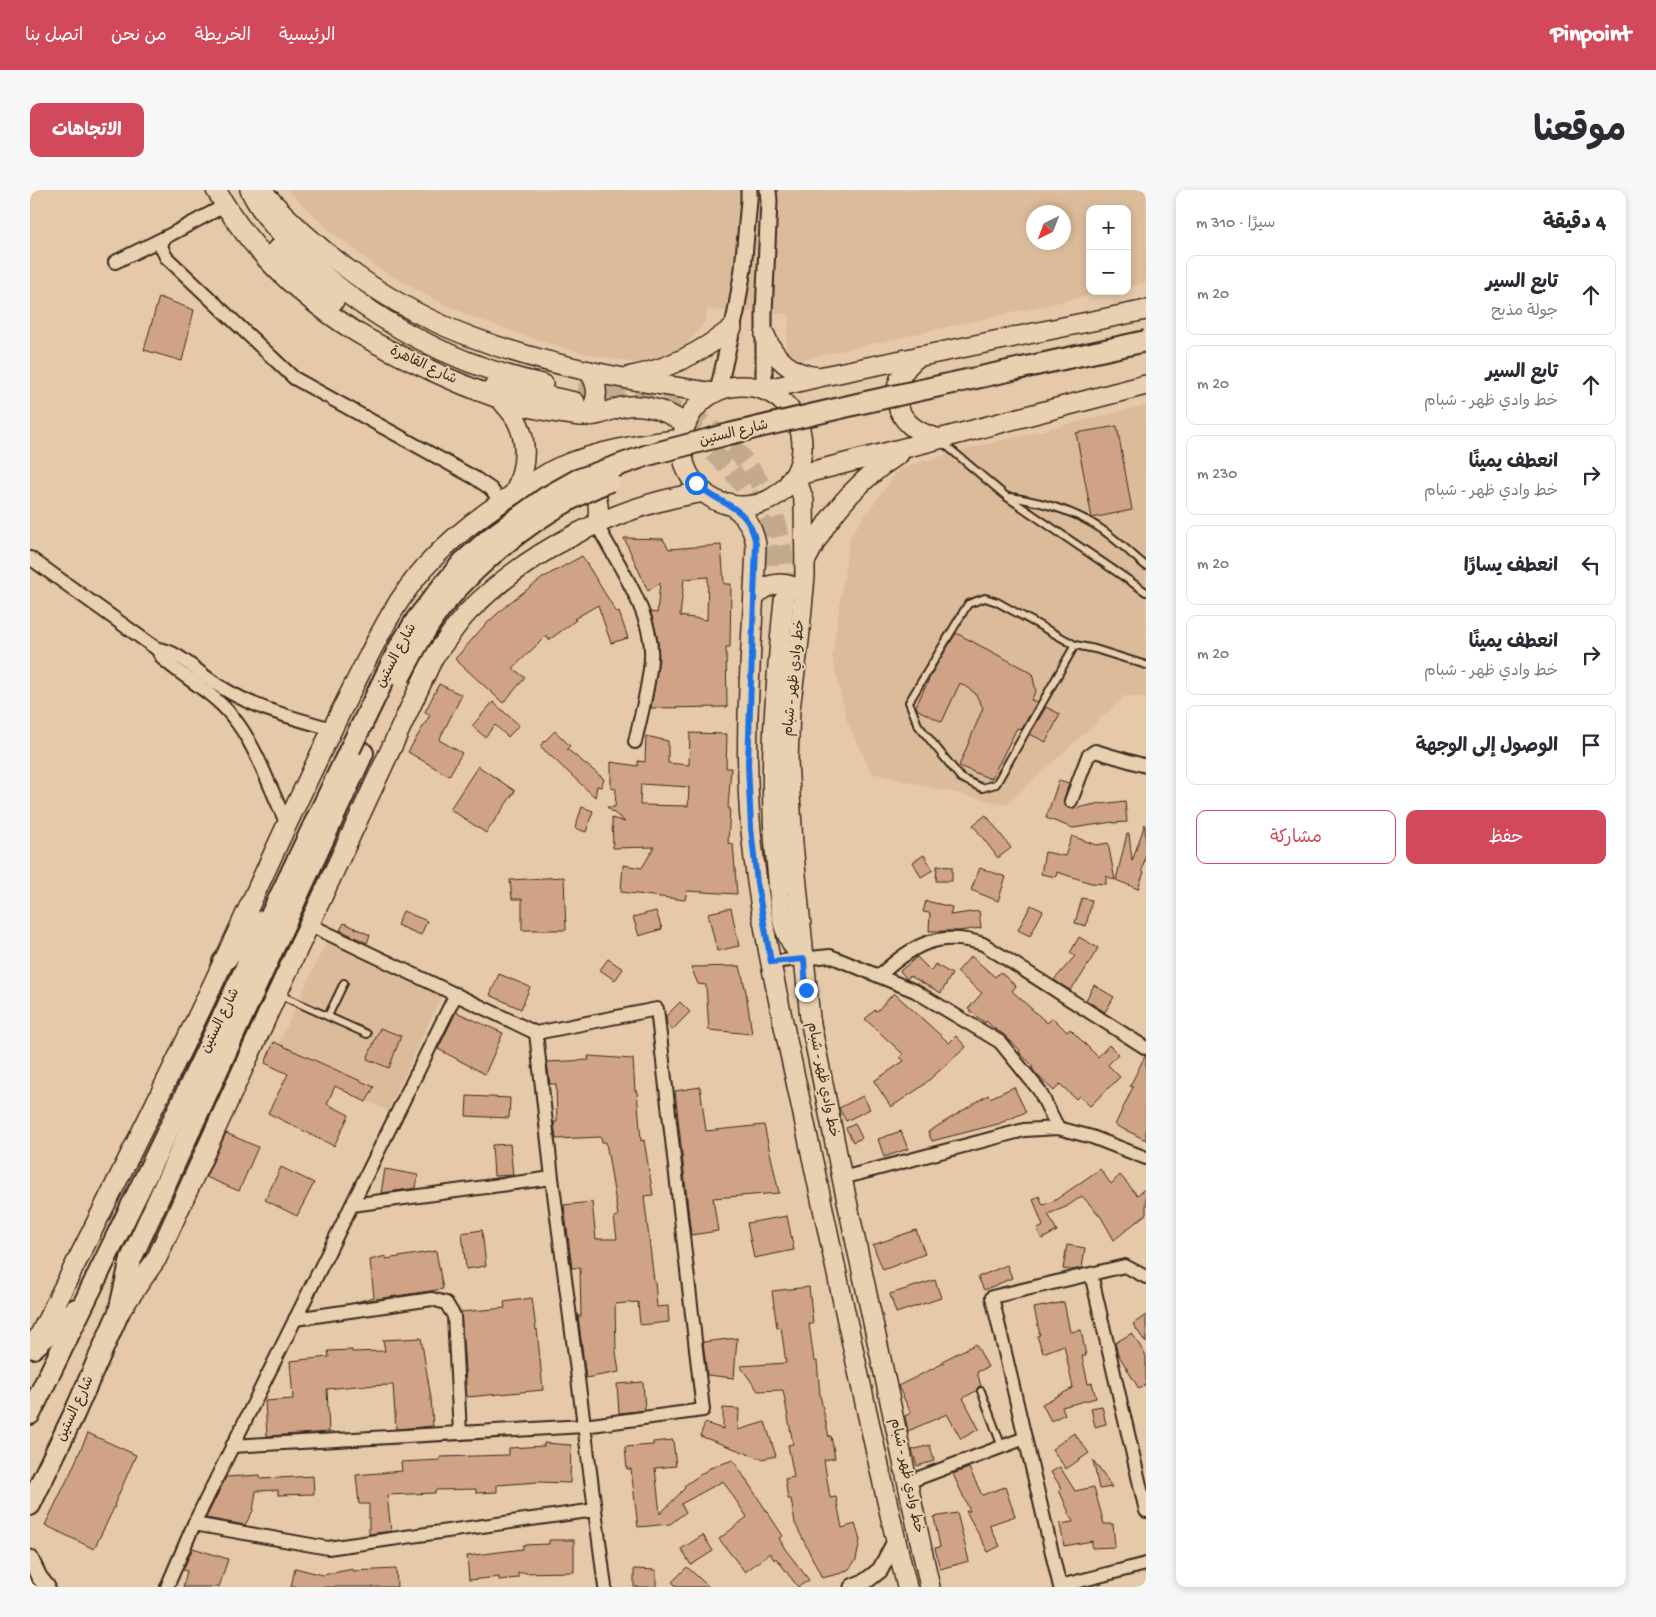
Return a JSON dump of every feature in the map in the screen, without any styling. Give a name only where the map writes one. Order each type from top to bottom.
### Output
[{"type":"highway","name":"شارع الستين","points":[[30,1505],[74,1414],[119,1312],[131,1259],[356,751],[400,646],[417,619],[463,562],[490,538],[546,498],[577,480],[648,456],[866,402],[1146,341]]},
{"type":"highway","name":"شارع الستين","points":[[30,1414],[276,907],[356,751],[411,655],[443,605],[471,575],[497,551],[560,505],[593,487],[630,473],[939,399],[1146,355]]},
{"type":"highway","points":[[224,962],[276,907]]},
{"type":"highway","points":[[31,1351],[83,1303]]},
{"type":"main road","points":[[250,190],[267,219],[321,273],[347,294],[387,321],[422,341],[489,369],[538,383],[578,403],[589,412],[597,396],[596,384],[589,371]]},
{"type":"main road","points":[[261,190],[291,221],[338,262],[369,284],[416,312],[466,335],[502,348],[589,371],[622,378],[716,392]]},
{"type":"main road","points":[[220,198],[248,220],[283,257],[326,295],[356,317],[399,343],[447,366],[503,388],[578,403]]},
{"type":"main road","name":"شارع القاهرة","points":[[220,198],[255,246],[303,293],[338,320],[387,349],[501,400],[544,411],[578,403],[596,415],[623,406],[636,406],[663,411],[684,432]]},
{"type":"main road","points":[[764,390],[919,356],[1146,310]]},
{"type":"main road","points":[[622,378],[652,372],[680,362],[707,347],[732,328]]},
{"type":"main road","points":[[765,336],[773,352],[785,365],[801,373],[819,377]]},
{"type":"main road","points":[[919,356],[901,373],[897,385],[896,398],[899,410],[914,430],[925,436],[937,438]]},
{"type":"main road","points":[[793,478],[937,438],[1146,385]]},
{"type":"main road","points":[[741,386],[764,390],[785,404],[798,426],[802,452],[793,478],[779,492],[764,502],[746,505],[728,503],[716,499],[704,492],[689,474],[684,457],[684,432],[697,406],[716,392],[729,387],[741,386]]},
{"type":"main road","points":[[501,400],[515,417],[520,428],[524,450],[522,473],[507,498]]},
{"type":"main road","name":"شارع الستين","points":[[31,1351],[89,1238],[224,962],[286,824],[332,729],[383,626],[408,589],[425,567],[475,521],[507,498],[556,469],[684,432]]},
{"type":"main road","points":[[805,563],[824,527],[850,495],[880,467],[915,445]]},
{"type":"main road","points":[[570,464],[585,474],[595,490],[599,507],[597,525]]},
{"type":"main road","name":"خط وادي ظهر - شبام","points":[[793,478],[800,489],[804,501],[805,563],[790,710],[788,761],[793,844],[810,1019],[874,1330],[930,1587]]},
{"type":"main road","name":"شارع الستين","points":[[119,1312],[157,1258],[434,656],[468,612],[509,575],[546,550],[580,532],[627,512],[665,499],[704,492]]},
{"type":"main road","points":[[728,503],[747,520],[754,536],[770,599],[773,825],[779,894],[784,928],[795,949],[804,959]]},
{"type":"main road","points":[[771,962],[774,952],[775,934],[764,871],[759,815],[770,599],[764,588],[778,584],[791,586],[803,593]]},
{"type":"main road","name":"خط وادي ظهر - شبام","points":[[771,962],[850,1336],[905,1580]]},
{"type":"main road","points":[[850,1336],[874,1330]]},
{"type":"main road","points":[[905,1580],[926,1568]]},
{"type":"street","points":[[716,392],[732,328],[743,268],[749,195],[769,195],[764,313],[764,390]]},
{"type":"street","points":[[116,262],[164,238],[220,198]]},
{"type":"street","points":[[164,238],[161,246],[166,258],[294,378],[475,478],[507,498]]},
{"type":"street","points":[[597,525],[641,606],[649,635],[651,658],[645,700],[635,742]]},
{"type":"street","points":[[30,558],[157,649],[172,652],[213,691],[246,736],[286,824]]},
{"type":"street","points":[[213,691],[332,729]]},
{"type":"street","points":[[1071,802],[1088,756],[1095,751],[1146,766]]},
{"type":"street","points":[[232,1446],[584,1426],[703,1410],[657,1009],[536,1033],[310,924]]},
{"type":"street","points":[[879,976],[897,959],[936,939],[966,939],[983,944],[1146,1048]]},
{"type":"street","points":[[771,962],[830,956],[915,991],[1000,1042],[1039,1090],[1058,1128]]},
{"type":"street","points":[[166,1587],[194,1524],[294,1319],[456,994]]},
{"type":"street","points":[[536,1033],[552,1178],[605,1587]]},
{"type":"street","points":[[842,1178],[1024,1130],[1058,1128],[1092,1137],[1146,1158]]},
{"type":"street","points":[[352,1205],[552,1178]]},
{"type":"street","points":[[1146,1277],[1125,1266],[992,1297],[1060,1587],[1146,1564]]},
{"type":"street","points":[[1091,1274],[1146,1511]]},
{"type":"street","points":[[294,1319],[432,1299],[446,1303],[454,1316],[460,1434]]},
{"type":"street","points":[[908,1482],[1025,1438]]},
{"type":"street","points":[[194,1524],[328,1548],[595,1510]]},
{"type":"street","points":[[852,1587],[866,1582],[880,1570],[896,1540]]},
{"type":"street","points":[[30,1558],[39,1577],[47,1587]]},
{"type":"lane","points":[[937,438],[1007,497],[1146,592]]},
{"type":"lane","points":[[1007,497],[1040,502],[1066,511],[1096,525],[1146,566]]},
{"type":"lane","points":[[1076,645],[996,784],[982,788],[960,778],[918,725],[912,712],[909,702],[968,604],[985,598],[997,602],[1076,645],[1146,665]]},
{"type":"lane","points":[[328,1016],[344,982]]},
{"type":"lane","points":[[277,994],[367,1034]]},
{"type":"lane","points":[[981,1391],[1002,1447]]},
{"type":"shaded area","points":[[287,190],[1146,190],[1146,282],[1131,286],[1131,205],[1086,205],[1086,295],[1090,295],[799,360],[792,360],[786,351],[789,314],[707,310],[705,321],[686,345],[664,358],[636,363],[587,354],[547,343],[475,318],[433,299],[376,267],[327,228]]},
{"type":"shaded area","points":[[1146,405],[1146,698],[1125,696],[1006,805],[872,773],[848,724],[832,657],[850,536],[899,469],[963,450]]},
{"type":"shaded area","points":[[326,942],[441,997],[388,1111],[273,1056]]},
{"type":"building","points":[[159,297],[194,310],[182,361],[144,350]]},
{"type":"building","points":[[1117,426],[1132,510],[1092,518],[1076,433]]},
{"type":"building","points":[[624,538],[663,539],[669,549],[721,545],[724,584],[731,584],[730,647],[726,647],[727,707],[651,708],[659,659],[658,641],[651,612],[657,613],[660,583],[648,591]],"holes":[[[708,577],[707,620],[680,616],[684,579]]]},
{"type":"building","points":[[582,556],[617,613],[619,612],[628,638],[611,643],[598,605],[574,619],[576,620],[549,640],[546,636],[513,668],[525,678],[503,703],[455,659],[484,626],[509,603],[544,577]]},
{"type":"building","points":[[956,633],[1032,673],[1036,691],[1031,700],[1037,702],[1021,730],[1017,728],[991,779],[959,766],[983,708],[975,693],[960,683],[942,722],[918,710],[916,706],[933,671]]},
{"type":"building","points":[[439,684],[462,695],[439,740],[462,753],[449,776],[408,752],[430,715],[425,712]]},
{"type":"building","points":[[493,702],[519,725],[508,737],[495,725],[485,737],[472,726]]},
{"type":"building","points":[[1046,707],[1060,714],[1046,742],[1030,734]]},
{"type":"building","points":[[555,731],[570,746],[567,749],[604,779],[601,787],[597,786],[595,797],[540,746]]},
{"type":"building","points":[[690,733],[727,734],[726,768],[731,768],[728,843],[733,844],[737,894],[687,891],[685,900],[621,892],[623,865],[642,868],[654,847],[613,848],[612,818],[625,822],[607,807],[615,807],[616,789],[611,788],[611,762],[638,766],[638,761],[645,762],[646,736],[668,741],[668,763],[689,765]],"holes":[[[641,784],[689,787],[688,806],[640,805]]]},
{"type":"building","points":[[478,766],[515,791],[486,833],[450,809]]},
{"type":"building","points":[[1059,780],[1069,783],[1063,802],[1068,808],[1073,809],[1100,803],[1125,801],[1127,822],[1113,822],[1073,828],[1046,818]]},
{"type":"building","points":[[582,807],[593,811],[586,832],[575,828]]},
{"type":"building","points":[[986,815],[1011,848],[998,858],[973,825]]},
{"type":"building","points":[[1145,824],[1146,854],[1142,871],[1144,872],[1138,889],[1116,880],[1127,834],[1129,834],[1132,861]]},
{"type":"building","points":[[1072,836],[1096,845],[1108,843],[1115,880],[1106,876],[1106,884],[1091,883],[1057,872],[1056,877],[1041,874],[1045,852],[1065,856]]},
{"type":"building","points":[[924,855],[933,870],[921,877],[913,862]]},
{"type":"building","points":[[937,866],[952,867],[952,881],[936,881]]},
{"type":"building","points":[[980,868],[1006,877],[998,901],[971,890]]},
{"type":"building","points":[[564,877],[566,930],[522,930],[522,899],[512,899],[510,880]]},
{"type":"building","points":[[1082,898],[1092,900],[1086,926],[1075,923]]},
{"type":"building","points":[[926,901],[952,907],[950,915],[979,911],[981,928],[959,931],[929,931],[930,913],[923,912]]},
{"type":"building","points":[[1031,905],[1043,911],[1030,936],[1018,930]]},
{"type":"building","points":[[731,908],[739,946],[717,951],[708,913]]},
{"type":"building","points":[[403,911],[427,921],[421,935],[397,925]]},
{"type":"building","points":[[656,911],[662,929],[639,936],[633,917]]},
{"type":"building","points":[[344,923],[370,935],[367,943],[340,930]]},
{"type":"building","points":[[1079,937],[1098,948],[1080,978],[1070,990],[1054,980],[1075,956],[1070,953]]},
{"type":"building","points":[[971,956],[995,977],[1000,972],[1016,986],[1012,991],[1047,1023],[1053,1018],[1067,1032],[1070,1029],[1098,1057],[1109,1045],[1118,1054],[1108,1065],[1120,1077],[1090,1106],[1079,1096],[1076,1099],[1060,1084],[1054,1091],[1036,1074],[1032,1068],[1033,1066],[1019,1052],[1020,1050],[1002,1033],[986,1021],[985,1023],[968,1009],[982,993],[957,972]]},
{"type":"building","points":[[917,957],[931,971],[935,964],[952,974],[941,993],[910,976],[907,979],[900,971]]},
{"type":"building","points":[[608,959],[623,969],[615,980],[600,970]]},
{"type":"building","points":[[740,966],[752,1034],[709,1030],[706,985],[698,984],[691,967]]},
{"type":"building","points":[[499,974],[530,987],[521,1009],[490,995]]},
{"type":"building","points":[[1094,985],[1114,997],[1105,1012],[1086,1000]]},
{"type":"building","points":[[894,993],[949,1043],[956,1036],[966,1047],[921,1087],[891,1107],[874,1081],[904,1061],[900,1057],[903,1054],[865,1019],[875,1010],[877,1011]]},
{"type":"building","points":[[680,1002],[690,1012],[672,1030],[667,1025],[666,1016]]},
{"type":"building","points":[[456,1012],[503,1033],[485,1074],[438,1049]]},
{"type":"building","points":[[380,1028],[401,1036],[389,1068],[367,1059]]},
{"type":"building","points":[[274,1042],[374,1087],[366,1102],[335,1086],[327,1104],[349,1115],[334,1146],[268,1113],[288,1074],[265,1063]]},
{"type":"building","points":[[588,1056],[633,1059],[641,1141],[644,1140],[653,1195],[644,1196],[657,1307],[668,1306],[669,1322],[640,1325],[638,1302],[615,1304],[616,1352],[619,1372],[586,1378],[578,1316],[581,1316],[580,1268],[572,1268],[564,1205],[592,1202],[596,1239],[617,1239],[614,1217],[618,1216],[606,1142],[602,1142],[601,1137],[556,1139],[554,1122],[557,1122],[556,1084],[550,1084],[547,1062],[589,1060]]},
{"type":"building","points":[[1145,1056],[1146,1140],[1115,1125],[1133,1087],[1130,1086]]},
{"type":"building","points":[[700,1087],[706,1131],[764,1125],[779,1193],[713,1198],[718,1231],[691,1235],[675,1091]]},
{"type":"building","points":[[1014,1087],[1026,1112],[998,1124],[932,1141],[928,1132],[988,1095],[990,1098]]},
{"type":"building","points":[[467,1096],[510,1098],[509,1118],[466,1116]]},
{"type":"building","points":[[863,1096],[870,1109],[846,1121],[839,1108]]},
{"type":"building","points":[[855,1124],[862,1138],[853,1142],[846,1128]]},
{"type":"building","points":[[901,1131],[908,1149],[884,1157],[878,1139]]},
{"type":"building","points":[[226,1133],[258,1147],[239,1191],[206,1177]]},
{"type":"building","points":[[510,1144],[513,1175],[494,1176],[492,1145]]},
{"type":"building","points":[[281,1167],[314,1183],[297,1216],[265,1200]]},
{"type":"building","points":[[385,1169],[418,1175],[416,1188],[381,1193]]},
{"type":"building","points":[[1100,1169],[1111,1184],[1120,1175],[1137,1195],[1146,1188],[1146,1214],[1114,1240],[1101,1217],[1082,1196],[1066,1207],[1048,1214],[1057,1231],[1042,1239],[1037,1230],[1043,1226],[1033,1199],[1039,1196],[1043,1205],[1054,1201]]},
{"type":"building","points":[[787,1216],[794,1250],[754,1258],[747,1223]]},
{"type":"building","points":[[482,1230],[486,1266],[466,1269],[462,1233]]},
{"type":"building","points":[[916,1230],[925,1254],[883,1270],[873,1245]]},
{"type":"building","points":[[1067,1245],[1085,1248],[1082,1268],[1063,1269]]},
{"type":"building","points":[[436,1251],[443,1289],[356,1302],[374,1297],[370,1260],[386,1256],[386,1259]]},
{"type":"building","points":[[1007,1265],[1012,1278],[984,1290],[978,1277]]},
{"type":"building","points":[[935,1280],[941,1298],[896,1313],[890,1294]]},
{"type":"building","points":[[809,1287],[813,1324],[809,1324],[814,1361],[817,1361],[820,1395],[835,1458],[824,1460],[830,1498],[836,1497],[842,1528],[855,1524],[860,1540],[856,1560],[849,1569],[842,1573],[822,1578],[795,1523],[791,1499],[788,1499],[785,1479],[794,1477],[788,1445],[793,1444],[783,1390],[758,1391],[740,1366],[786,1363],[781,1327],[777,1328],[772,1291]]},
{"type":"building","points":[[532,1298],[543,1390],[467,1397],[461,1312],[505,1308],[504,1302]]},
{"type":"building","points":[[1064,1302],[1070,1332],[1081,1330],[1086,1356],[1082,1356],[1088,1384],[1092,1383],[1096,1398],[1062,1407],[1065,1414],[1051,1421],[1042,1404],[1073,1388],[1064,1345],[1043,1353],[1037,1336],[1040,1335],[1034,1308]]},
{"type":"building","points":[[1146,1315],[1146,1343],[1133,1324]]},
{"type":"building","points":[[1132,1333],[1146,1356],[1146,1384],[1139,1389],[1118,1354],[1115,1343]]},
{"type":"building","points":[[421,1338],[431,1398],[433,1426],[396,1429],[393,1385],[355,1386],[327,1389],[329,1432],[267,1436],[265,1401],[293,1399],[290,1361],[329,1357],[328,1351],[385,1351],[383,1340]]},
{"type":"building","points":[[737,1338],[734,1378],[707,1375],[703,1342]]},
{"type":"building","points":[[976,1344],[988,1367],[977,1372],[981,1386],[963,1398],[979,1429],[961,1439],[947,1414],[908,1431],[905,1416],[911,1413],[898,1386],[944,1363],[942,1361]]},
{"type":"building","points":[[643,1382],[645,1410],[619,1413],[617,1384]]},
{"type":"building","points":[[1102,1406],[1106,1424],[1095,1427],[1091,1408]]},
{"type":"building","points":[[723,1408],[739,1409],[738,1430],[765,1422],[776,1456],[762,1459],[700,1436],[705,1423],[723,1429]]},
{"type":"building","points":[[88,1433],[136,1455],[115,1506],[94,1549],[45,1525]]},
{"type":"building","points":[[1074,1433],[1089,1453],[1066,1469],[1052,1449]]},
{"type":"building","points":[[673,1440],[676,1466],[655,1468],[660,1514],[685,1488],[684,1486],[710,1468],[733,1460],[783,1536],[779,1538],[785,1549],[809,1580],[798,1587],[770,1553],[745,1572],[719,1539],[747,1517],[723,1481],[681,1504],[686,1512],[670,1524],[638,1527],[631,1469],[627,1469],[625,1447],[653,1445],[653,1442]]},
{"type":"building","points":[[544,1443],[571,1445],[570,1483],[538,1482],[497,1485],[497,1492],[476,1493],[476,1489],[435,1490],[435,1493],[387,1495],[391,1531],[369,1534],[369,1504],[359,1504],[356,1475],[402,1471],[401,1462],[440,1460],[440,1457],[509,1455],[509,1448],[544,1446]]},
{"type":"building","points":[[930,1445],[934,1461],[917,1466],[912,1450]]},
{"type":"building","points":[[1093,1460],[1112,1487],[1099,1489]]},
{"type":"building","points":[[1060,1467],[1075,1491],[1094,1487],[1104,1524],[1113,1524],[1115,1547],[1092,1548],[1092,1541],[1064,1546],[1060,1524],[1073,1522],[1059,1490],[1062,1489],[1051,1472]]},
{"type":"building","points":[[969,1468],[982,1495],[1005,1487],[1015,1516],[989,1525],[1000,1546],[988,1552],[966,1511],[970,1511],[953,1474]]},
{"type":"building","points":[[260,1475],[260,1479],[313,1476],[314,1494],[278,1495],[278,1490],[256,1491],[253,1511],[245,1525],[206,1518],[226,1477]]},
{"type":"building","points":[[957,1513],[969,1561],[940,1569],[935,1548],[940,1547],[934,1517]]},
{"type":"building","points":[[703,1535],[713,1551],[691,1565],[681,1549]]},
{"type":"building","points":[[549,1540],[574,1540],[574,1572],[518,1573],[518,1578],[499,1580],[499,1577],[469,1580],[467,1556],[523,1549],[523,1545],[549,1544]]},
{"type":"building","points":[[193,1548],[228,1559],[219,1587],[183,1587],[187,1571],[183,1570]]},
{"type":"building","points":[[687,1567],[709,1587],[677,1587],[672,1582]]},
{"type":"building","points":[[295,1568],[323,1575],[353,1569],[353,1571],[396,1569],[397,1587],[291,1587]]},
{"type":"building","points":[[634,1569],[656,1570],[656,1587],[634,1587]]},
{"type":"tunnel","points":[[578,391],[612,394],[668,406],[697,419],[722,437],[743,458],[759,482],[772,509],[780,538],[784,568],[784,599]]},
{"type":"tunnel","points":[[690,435],[727,466],[742,483],[753,502],[762,522],[768,544],[772,593]]},
{"type":"route","points":[[696,483],[704,492],[728,503],[742,514],[751,528],[756,544],[748,764],[751,828],[757,883],[771,962],[804,959],[806,990]]}]
